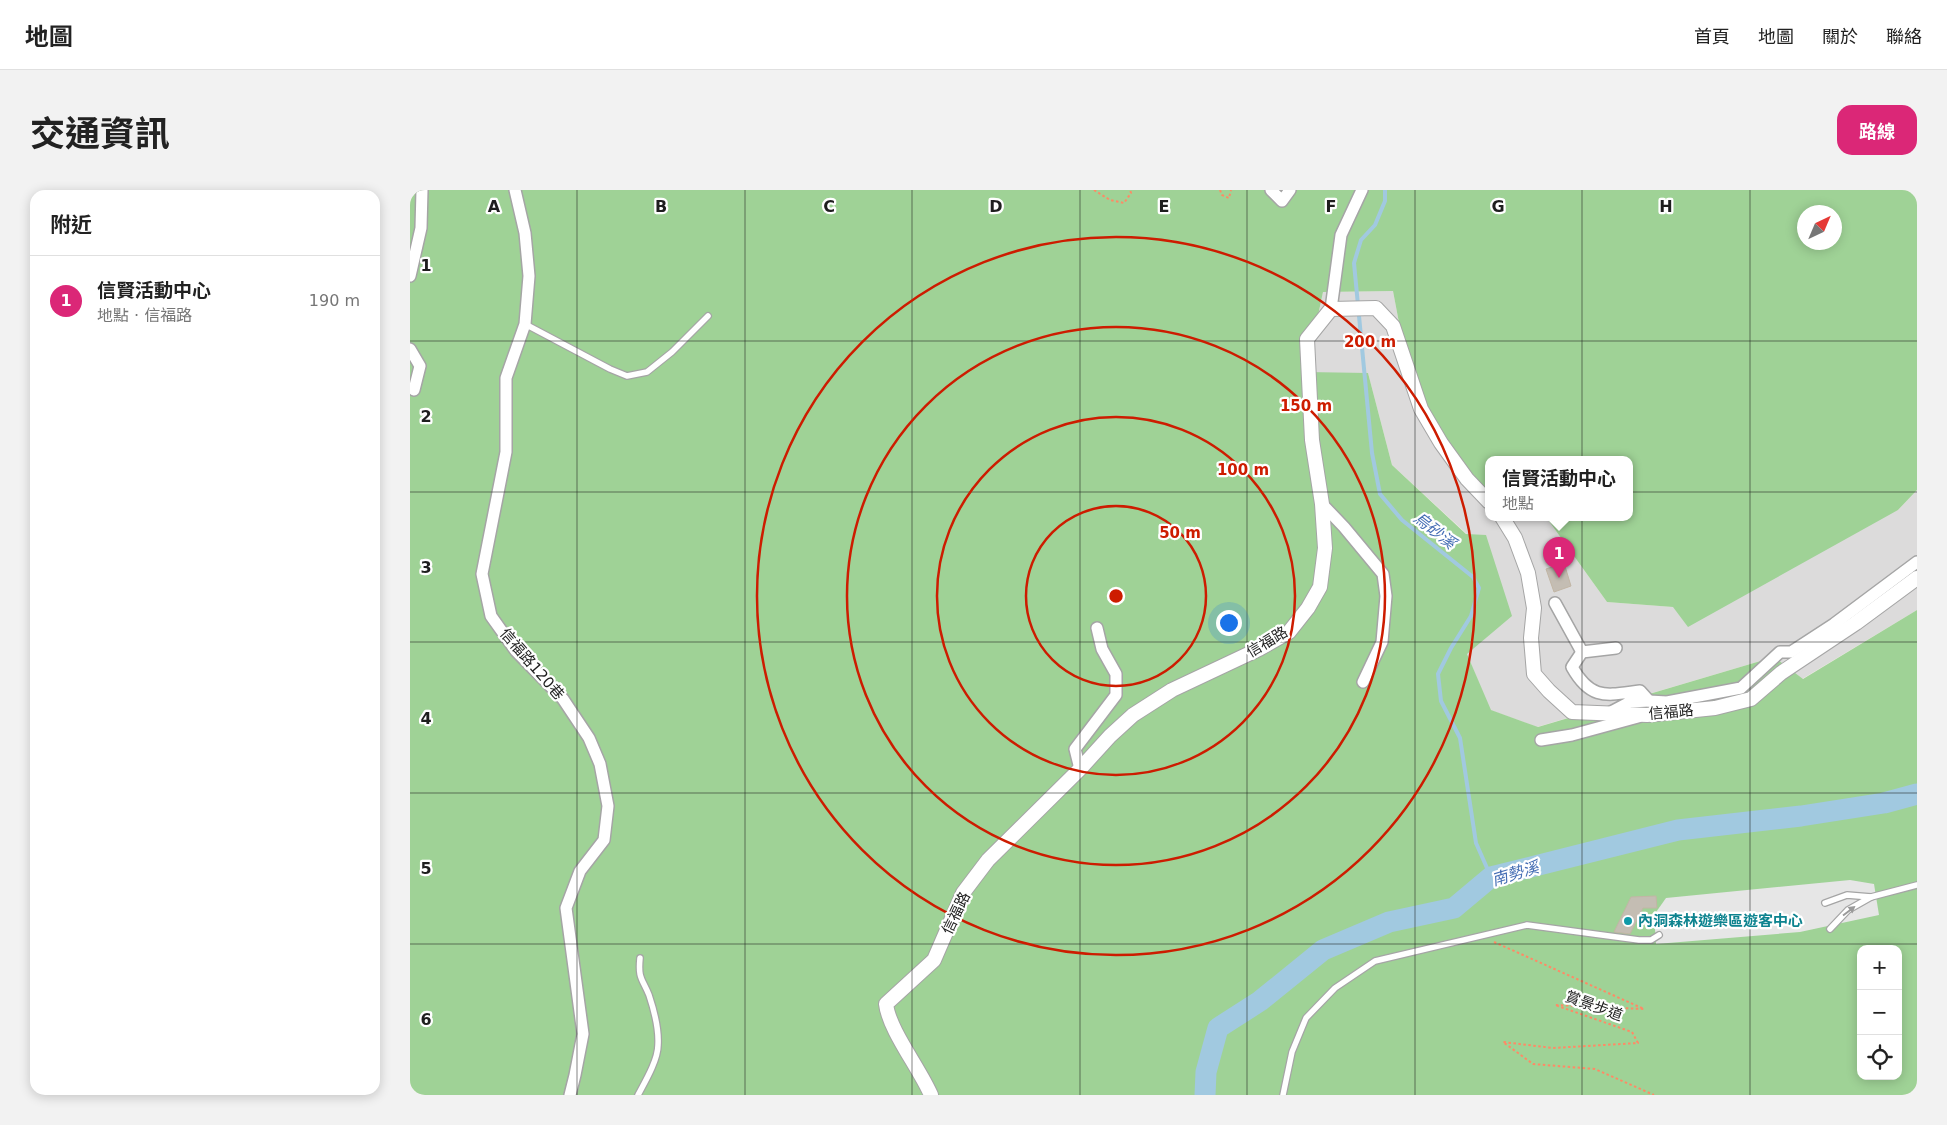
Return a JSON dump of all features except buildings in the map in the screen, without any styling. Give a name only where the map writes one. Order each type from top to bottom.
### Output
[{"type":"street","points":[[410,276],[421,228],[422,190]]},
{"type":"street","name":"信福路120巷","points":[[515,190],[524,233],[529,276],[524,324],[506,378],[506,452],[482,574],[492,616],[516,651],[563,699],[588,738],[600,764],[608,806],[604,840],[580,871],[566,908],[583,1034],[570,1095]]},
{"type":"street","points":[[1271,190],[1282,201],[1290,190]]},
{"type":"street","points":[[1362,190],[1341,235],[1331,309],[1376,308],[1393,326],[1421,409],[1446,450],[1467,479],[1485,498]]},
{"type":"street","name":"信福路","points":[[931,1095],[888,1016],[886,1004],[934,960],[963,893],[988,860],[1080,769],[1110,736],[1141,710],[1172,690],[1259,650],[1288,632],[1308,608],[1320,587],[1326,548],[1322,504],[1312,440],[1307,339],[1331,309]]},
{"type":"street","points":[[410,349],[420,366],[414,390]]},
{"type":"street","points":[[1322,504],[1383,574],[1386,596],[1382,642],[1364,682]]},
{"type":"street","name":"信福路","points":[[1504,521],[1515,538],[1528,573],[1534,608],[1531,638],[1534,674],[1572,712],[1609,713],[1648,708],[1715,708],[1751,699],[1781,673],[1856,623],[1917,578]]},
{"type":"street","points":[[1541,740],[1572,735],[1668,702],[1741,688],[1780,652],[1791,652],[1834,624],[1917,562]]},
{"type":"street","points":[[1555,603],[1582,652]]},
{"type":"street","points":[[1080,769],[1075,749],[1116,695],[1116,674],[1102,649],[1096,628]]},
{"type":"street","points":[[1616,648],[1582,652],[1572,667],[1580,682],[1602,695],[1640,691],[1648,708]]},
{"type":"lane","points":[[524,324],[627,376],[647,372],[672,352],[708,316]]},
{"type":"lane","points":[[1830,929],[1848,910],[1871,897],[1917,885]]},
{"type":"lane","points":[[1825,903],[1847,895],[1871,897]]},
{"type":"lane","points":[[1283,1095],[1292,1052],[1306,1018],[1335,988],[1375,961],[1527,925],[1640,940],[1651,940],[1659,935]]},
{"type":"lane","points":[[638,1095],[648,1077],[658,1046],[656,1019],[649,995],[639,974],[640,958]]},
{"type":"path","points":[[1094,190],[1110,200],[1124,203],[1131,193],[1130,190]]},
{"type":"path","points":[[1220,190],[1222,195],[1229,198],[1231,190]]},
{"type":"path","name":"賞景步道","points":[[1483,936],[1644,1009],[1555,1005],[1632,1032],[1638,1043],[1554,1048],[1503,1042],[1533,1064],[1595,1069],[1654,1095]]},
{"type":"shaded area","points":[[1393,291],[1415,407],[1485,499],[1485,521],[1549,521],[1607,602],[1673,607],[1898,510],[1917,490],[1917,610],[1802,679],[1774,657],[1537,727],[1490,710],[1467,654],[1467,534],[1392,465],[1368,373],[1306,373],[1323,292]]},
{"type":"shaded area","points":[[1850,880],[1874,884],[1879,915],[1800,932],[1656,944],[1654,915],[1666,898]]},
{"type":"green space","points":[[410,190],[1917,190],[1917,490],[1898,510],[1688,627],[1673,607],[1607,602],[1549,521],[1633,521],[1633,456],[1485,456],[1485,499],[1415,407],[1393,291],[1323,292],[1306,372],[1368,373],[1392,465],[1466,534],[1486,535],[1512,616],[1467,654],[1491,710],[1538,727],[1774,657],[1803,679],[1917,610],[1917,1095],[410,1095]]},
{"type":"waterway","name":"烏砂溪","points":[[1385,190],[1385,201],[1375,225],[1361,240],[1354,263],[1372,453],[1380,494],[1402,520],[1473,577],[1479,588],[1471,616],[1451,648],[1438,674],[1441,701],[1460,738],[1476,843],[1491,877]]},
{"type":"waterway","name":"南勢溪","points":[[1205,1095],[1206,1072],[1218,1028],[1260,1001],[1323,950],[1389,922],[1454,908],[1491,877],[1678,830],[1801,816],[1884,803],[1917,794]]},
{"type":"place","name":"信賢活動中心","points":[[1559,578]]},
{"type":"place","name":"內洞森林遊樂區遊客中心","points":[[1628,921]]}]
